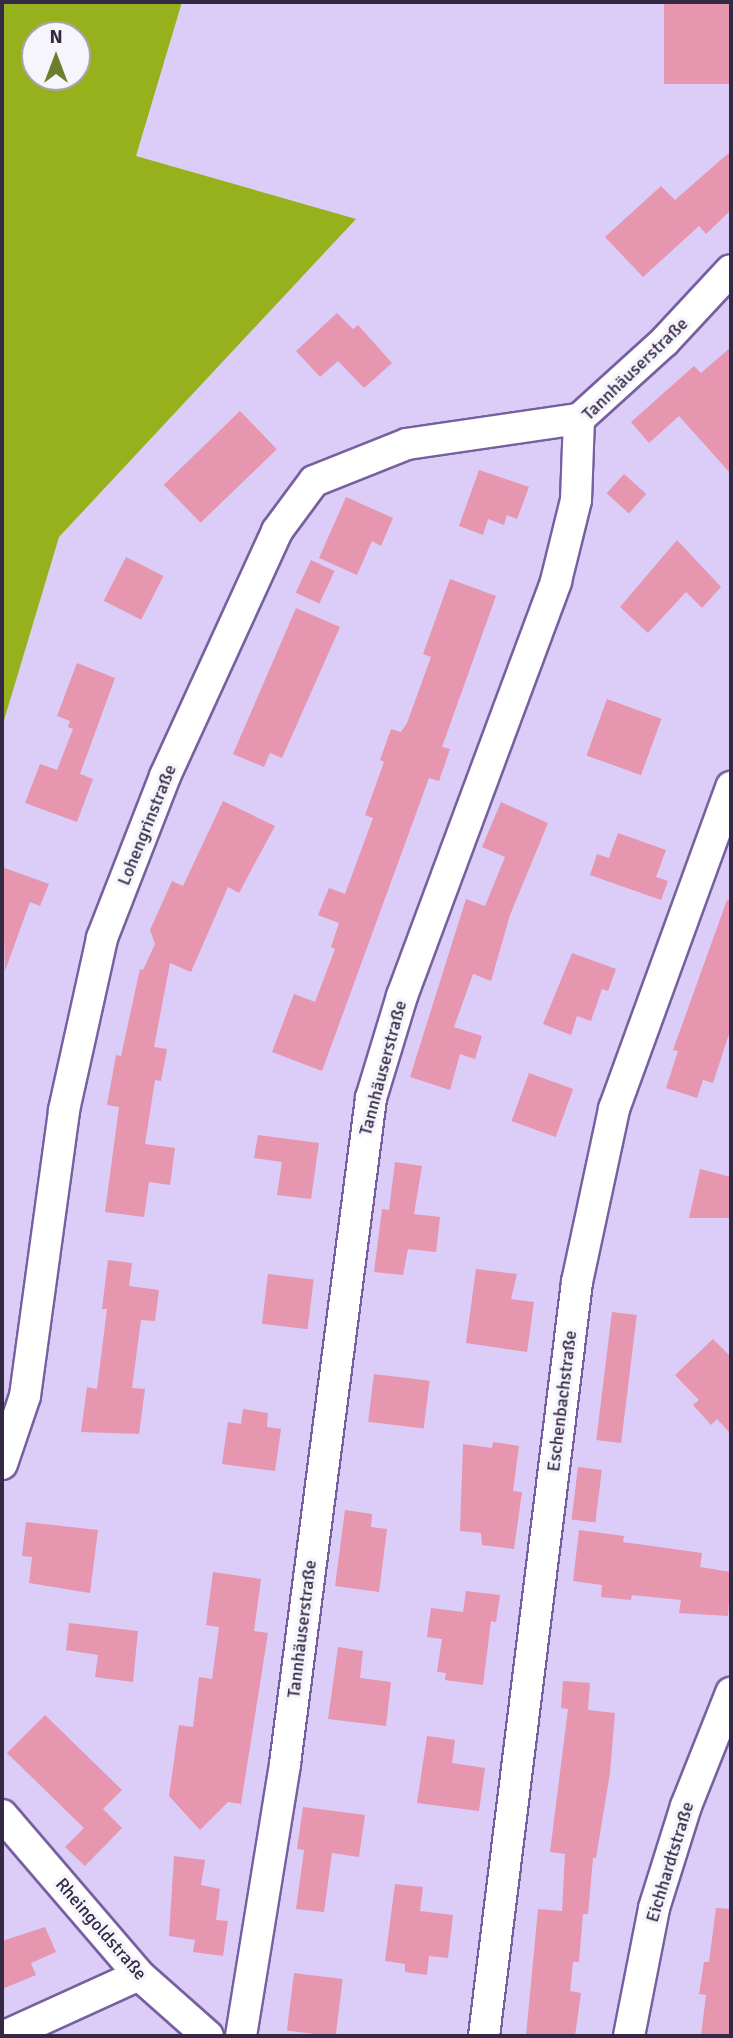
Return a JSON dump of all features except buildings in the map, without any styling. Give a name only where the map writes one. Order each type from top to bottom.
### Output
[{"type":"street","name":"Tannhäuserstraße","points":[[241,2036],[285,1764],[364,1125],[402,996],[556,581],[576,500],[579,419],[664,342],[731,270]]},
{"type":"street","name":"Lohengrinstraße","points":[[2,1464],[24,1396],[64,1110],[102,938],[165,776],[277,531],[314,481],[407,444],[579,419]]},
{"type":"street","name":"Eschenbachstraße","points":[[484,2036],[580,1269],[614,1109],[731,787]]},
{"type":"street","name":"Eichhardtstraße","points":[[629,2036],[654,1908],[685,1805],[731,1693]]},
{"type":"street","name":"Rheingoldstraße","points":[[2,1815],[139,1975],[208,2036]]},
{"type":"street","points":[[5,2036],[139,1975]]},
{"type":"green space","points":[[2,2],[182,2],[136,156],[356,219],[59,537],[2,727]]}]
